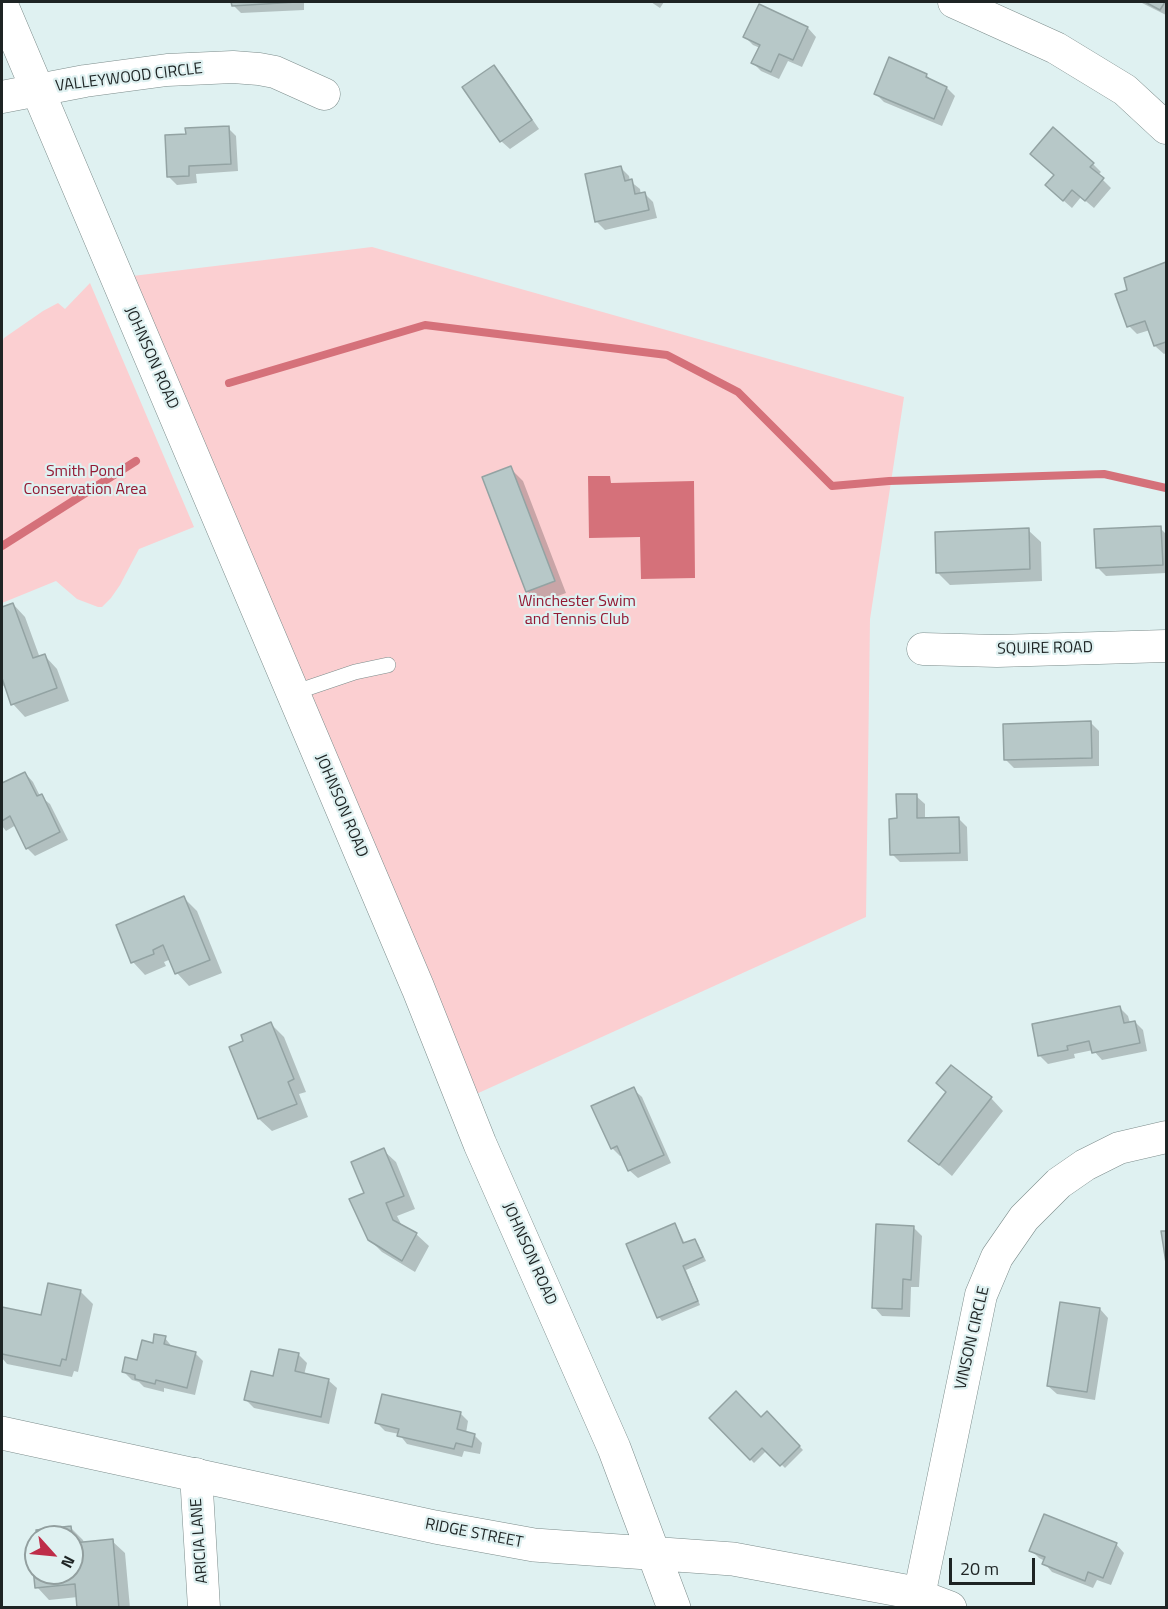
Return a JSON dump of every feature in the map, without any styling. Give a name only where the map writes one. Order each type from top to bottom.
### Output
[{"type":"street","points":[[954,2],[1066,54],[1125,90],[1167,128]]},
{"type":"street","name":"JOHNSON ROAD","points":[[2,6],[418,988],[480,1144],[614,1448],[674,1608]]},
{"type":"street","name":"VALLEYWOOD CIRCLE","points":[[2,97],[86,81],[167,70],[233,67],[275,72],[324,94]]},
{"type":"street","name":"SQUIRE ROAD","points":[[923,649],[996,651],[1167,646]]},
{"type":"street","name":"VINSON CIRCLE","points":[[919,1596],[981,1295],[997,1257],[1024,1218],[1068,1177],[1085,1165],[1119,1148],[1167,1137]]},
{"type":"street","name":"RIDGE STREET","points":[[2,1433],[435,1527],[534,1545],[733,1559],[905,1591],[950,1608]]},
{"type":"street","name":"ARICIA LANE","points":[[196,1474],[204,1608]]},
{"type":"lane","points":[[293,693],[355,672],[388,665]]},
{"type":"green space","name":"Winchester Swim and Tennis Club","points":[[372,247],[904,397],[870,619],[866,917],[463,1100],[116,278]]},
{"type":"green space","name":"Smith Pond Conservation Area","points":[[90,283],[194,527],[139,549],[120,585],[102,607],[77,599],[56,581],[2,603],[2,343],[4,338],[43,311],[58,303],[65,309]]},
{"type":"shaded area","points":[[588,476],[610,476],[611,483],[694,481],[695,578],[641,579],[640,537],[589,538]]},
{"type":"building","points":[[231,2],[297,2],[232,6]]},
{"type":"building","points":[[1145,2],[1165,2],[1160,10]]},
{"type":"building","points":[[759,4],[808,27],[793,60],[779,54],[771,72],[751,63],[760,45],[743,37]]},
{"type":"building","points":[[889,57],[927,74],[926,77],[947,87],[934,119],[874,94]]},
{"type":"building","points":[[494,65],[532,120],[500,142],[462,87]]},
{"type":"building","points":[[229,126],[231,164],[189,166],[189,176],[167,177],[165,135],[186,134],[185,128]]},
{"type":"building","points":[[1053,127],[1094,163],[1090,167],[1104,178],[1085,201],[1072,190],[1063,201],[1045,185],[1054,175],[1030,154]]},
{"type":"building","points":[[621,166],[625,181],[632,179],[635,194],[645,192],[649,210],[595,222],[585,174]]},
{"type":"building","points":[[1166,262],[1166,342],[1154,346],[1145,321],[1127,327],[1115,294],[1127,290],[1124,278]]},
{"type":"building","points":[[511,466],[555,581],[526,592],[482,477]]},
{"type":"building","points":[[1161,526],[1163,565],[1096,568],[1094,529]]},
{"type":"building","points":[[1029,528],[1030,569],[936,573],[935,532]]},
{"type":"building","points":[[13,603],[33,658],[45,654],[57,688],[11,705],[2,678],[2,607]]},
{"type":"building","points":[[1091,721],[1092,758],[1004,760],[1003,724]]},
{"type":"building","points":[[25,772],[37,796],[42,794],[60,832],[26,849],[10,816],[2,821],[2,783]]},
{"type":"building","points":[[896,794],[917,794],[917,818],[959,817],[960,853],[890,855],[889,819],[897,818]]},
{"type":"building","points":[[184,896],[210,960],[175,974],[163,945],[153,950],[154,954],[131,963],[116,925]]},
{"type":"building","points":[[1120,1006],[1124,1023],[1135,1021],[1140,1043],[1092,1053],[1089,1041],[1067,1046],[1068,1050],[1038,1056],[1032,1024]]},
{"type":"building","points":[[271,1022],[294,1079],[288,1082],[297,1104],[258,1119],[229,1047],[243,1041],[241,1035]]},
{"type":"building","points":[[951,1065],[992,1097],[939,1165],[908,1141],[946,1092],[936,1083]]},
{"type":"building","points":[[634,1087],[664,1155],[628,1171],[617,1146],[611,1149],[591,1106]]},
{"type":"building","points":[[384,1148],[404,1196],[386,1203],[393,1220],[417,1233],[402,1261],[368,1240],[349,1199],[364,1193],[351,1162]]},
{"type":"building","points":[[675,1223],[683,1243],[695,1239],[703,1257],[683,1266],[698,1301],[657,1318],[626,1244]]},
{"type":"building","points":[[876,1224],[914,1226],[911,1280],[903,1279],[902,1309],[872,1308]]},
{"type":"building","points":[[1161,1231],[1166,1231],[1166,1263]]},
{"type":"building","points":[[48,1283],[81,1290],[66,1360],[62,1359],[60,1366],[2,1354],[2,1307],[41,1315]]},
{"type":"building","points":[[1060,1302],[1100,1308],[1087,1392],[1047,1386]]},
{"type":"building","points":[[154,1334],[166,1336],[164,1344],[196,1352],[187,1388],[156,1380],[155,1384],[135,1379],[135,1375],[122,1372],[125,1357],[137,1360],[142,1340],[153,1343]]},
{"type":"building","points":[[279,1349],[299,1353],[295,1371],[329,1379],[321,1417],[244,1400],[251,1371],[273,1376]]},
{"type":"building","points":[[736,1391],[761,1417],[767,1411],[800,1446],[780,1466],[762,1448],[750,1460],[709,1418]]},
{"type":"building","points":[[382,1394],[461,1412],[457,1429],[475,1434],[472,1447],[456,1443],[454,1449],[397,1436],[399,1429],[375,1423]]},
{"type":"building","points":[[1044,1514],[1117,1543],[1103,1578],[1088,1572],[1085,1581],[1042,1564],[1045,1557],[1029,1551]]},
{"type":"building","points":[[113,1539],[119,1608],[77,1608],[75,1585],[84,1585],[84,1542]]},
{"type":"building","points":[[35,1585],[65,1585],[35,1588]]},
{"type":"waterway","points":[[229,383],[425,325],[667,355],[738,392],[832,486],[889,481],[1104,474],[1166,488]]},
{"type":"waterway","points":[[2,546],[136,461]]}]
